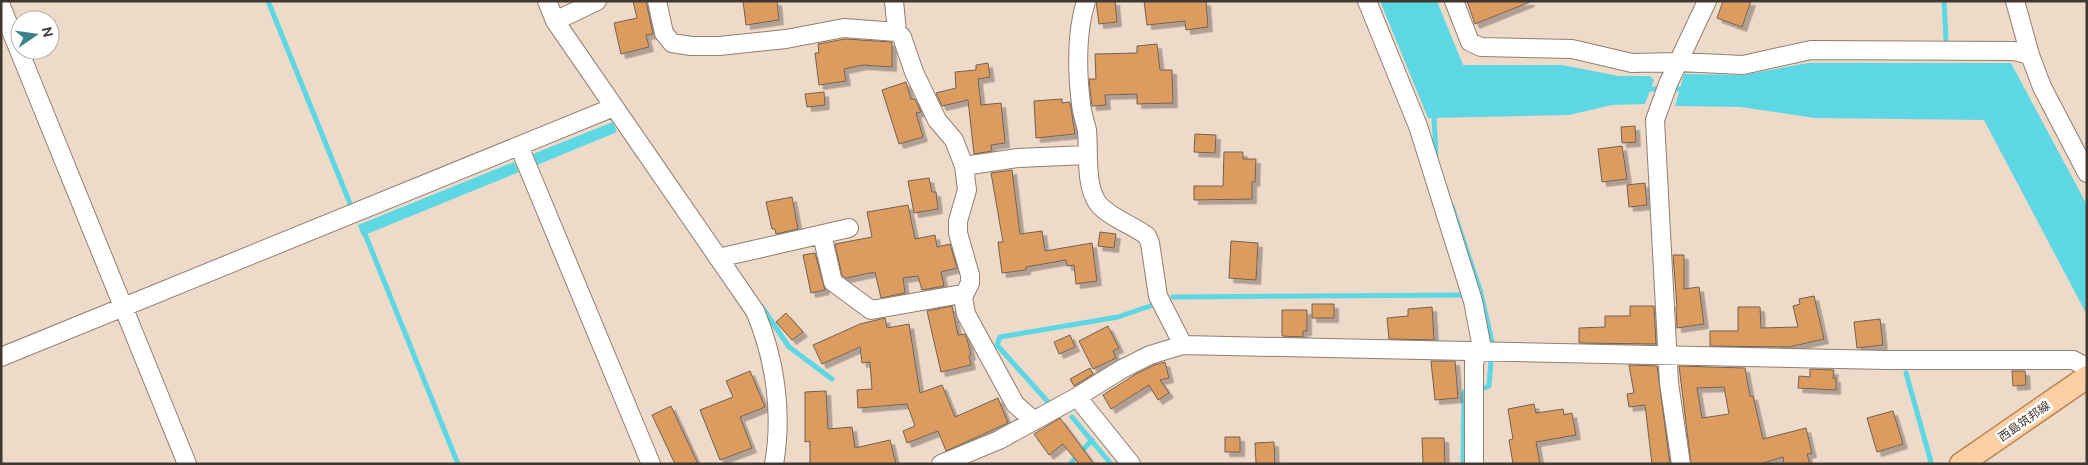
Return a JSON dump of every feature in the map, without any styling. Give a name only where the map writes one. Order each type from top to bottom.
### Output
[{"type":"main road","name":"西島筑邦線","points":[[1961,464],[2087,377]]},
{"type":"street","points":[[547,1],[556,21],[755,311],[768,346],[774,372],[778,439],[774,464]]},
{"type":"street","points":[[556,21],[597,1]]},
{"type":"street","points":[[657,1],[664,33],[672,43],[691,46],[719,46],[776,40],[844,28],[897,32]]},
{"type":"street","points":[[894,1],[897,32],[902,37],[914,72],[937,120],[954,140],[964,166],[967,190],[958,221],[958,233],[970,283],[963,297],[966,314],[1015,404],[1034,421]]},
{"type":"street","points":[[1086,1],[1080,32],[1079,72],[1081,104],[1087,131],[1087,155],[1093,195],[1098,204],[1147,236],[1150,243],[1158,296],[1183,345]]},
{"type":"street","points":[[1367,1],[1418,126],[1474,301],[1482,343],[1474,363],[1474,464]]},
{"type":"street","points":[[1454,1],[1470,42],[1481,47],[1572,49],[1632,63],[1679,62],[1743,65],[1811,50],[2014,51],[2030,55]]},
{"type":"street","points":[[1681,464],[1669,383],[1655,120],[1666,89],[1707,1]]},
{"type":"street","points":[[2015,1],[2030,55],[2042,87],[2087,173]]},
{"type":"street","points":[[1,6],[187,464]]},
{"type":"street","points":[[1,357],[614,107]]},
{"type":"street","points":[[519,146],[651,464]]},
{"type":"street","points":[[964,166],[1018,158],[1087,155]]},
{"type":"street","points":[[718,258],[849,228]]},
{"type":"street","points":[[822,235],[833,282],[871,310],[956,295],[963,297]]},
{"type":"street","points":[[941,464],[998,440],[1143,358],[1183,345],[1887,360],[2073,360],[2087,367]]},
{"type":"street","points":[[1077,397],[1131,464]]},
{"type":"water","points":[[1380,1],[1437,1],[1463,65],[1562,65],[1619,76],[1650,76],[1654,80],[1645,104],[1612,105],[1569,115],[1428,118]]},
{"type":"water","points":[[1808,63],[2011,63],[2087,205],[2087,315],[1984,120],[1815,118],[1740,107],[1675,106],[1684,74],[1743,75]]},
{"type":"water","points":[[613,122],[617,132],[537,165],[533,154]]},
{"type":"water","points":[[514,162],[519,172],[362,236],[358,225]]},
{"type":"building","points":[[633,1],[646,1],[653,34],[646,35],[649,47],[621,54],[614,23],[637,18]]},
{"type":"building","points":[[743,1],[777,1],[779,20],[746,25]]},
{"type":"building","points":[[1096,1],[1115,1],[1117,22],[1099,24]]},
{"type":"building","points":[[1144,1],[1206,1],[1208,27],[1186,30],[1185,21],[1147,25]]},
{"type":"building","points":[[1467,1],[1530,1],[1530,2],[1475,24]]},
{"type":"building","points":[[1723,1],[1751,1],[1742,27],[1717,18]]},
{"type":"building","points":[[845,39],[892,42],[892,67],[863,65],[844,69],[846,81],[819,85],[815,53],[819,53],[818,44]]},
{"type":"building","points":[[1157,44],[1160,70],[1172,70],[1173,103],[1137,104],[1137,94],[1105,95],[1106,105],[1092,106],[1089,79],[1096,79],[1095,54],[1137,53],[1137,46]]},
{"type":"building","points":[[988,63],[990,77],[978,79],[981,105],[1001,103],[1005,143],[991,145],[992,151],[974,154],[968,100],[942,106],[936,93],[956,88],[955,72],[976,70],[976,65]]},
{"type":"building","points":[[906,82],[911,99],[915,99],[921,112],[916,113],[923,137],[899,144],[882,90]]},
{"type":"building","points":[[824,92],[825,105],[807,107],[805,94]]},
{"type":"building","points":[[1062,99],[1062,103],[1070,102],[1075,134],[1036,138],[1034,101]]},
{"type":"building","points":[[1635,126],[1636,142],[1622,143],[1621,127]]},
{"type":"building","points":[[1195,134],[1216,135],[1215,153],[1194,152]]},
{"type":"building","points":[[1622,146],[1627,179],[1602,182],[1598,149]]},
{"type":"building","points":[[1224,152],[1243,152],[1243,159],[1256,159],[1255,182],[1252,182],[1252,199],[1194,200],[1194,186],[1223,186]]},
{"type":"building","points":[[1012,170],[1020,234],[1042,231],[1045,251],[1092,243],[1097,281],[1076,284],[1074,265],[1067,266],[1066,260],[1026,267],[1026,270],[1002,273],[998,242],[1003,242],[991,173]]},
{"type":"building","points":[[929,178],[932,192],[936,192],[938,209],[914,213],[908,181]]},
{"type":"building","points":[[1645,183],[1647,205],[1629,207],[1627,185]]},
{"type":"building","points":[[792,197],[798,229],[776,234],[775,229],[772,229],[766,202]]},
{"type":"building","points":[[908,205],[915,239],[935,235],[937,247],[950,244],[957,268],[941,272],[944,286],[922,290],[918,276],[903,278],[905,293],[881,298],[875,272],[846,278],[842,276],[835,244],[872,237],[867,212]]},
{"type":"building","points":[[1100,232],[1116,234],[1114,248],[1098,246]]},
{"type":"building","points":[[1231,241],[1258,243],[1256,280],[1229,278]]},
{"type":"building","points":[[815,253],[825,290],[811,293],[803,255]]},
{"type":"building","points":[[1673,255],[1684,255],[1684,289],[1699,287],[1704,324],[1677,328]]},
{"type":"building","points":[[1814,296],[1824,339],[1789,347],[1710,346],[1710,331],[1738,331],[1738,307],[1760,307],[1761,328],[1798,327],[1793,306],[1800,304],[1799,299]]},
{"type":"building","points":[[1312,304],[1334,304],[1334,318],[1312,318]]},
{"type":"building","points":[[952,306],[958,335],[965,334],[967,339],[971,355],[969,356],[971,365],[941,372],[927,311]]},
{"type":"building","points":[[1630,306],[1654,306],[1656,344],[1579,343],[1579,328],[1605,327],[1605,316],[1630,316]]},
{"type":"building","points":[[1432,307],[1434,340],[1389,339],[1387,318],[1408,316],[1408,309]]},
{"type":"building","points":[[1282,310],[1307,310],[1307,331],[1303,331],[1303,337],[1282,336]]},
{"type":"building","points":[[786,313],[803,332],[792,340],[776,322]]},
{"type":"building","points":[[885,318],[887,328],[909,324],[920,393],[942,385],[955,417],[998,398],[1008,423],[946,451],[938,431],[907,443],[903,431],[915,426],[907,404],[858,408],[857,390],[872,389],[870,362],[862,363],[860,347],[822,364],[813,345],[860,324]]},
{"type":"building","points":[[1880,319],[1883,345],[1857,348],[1854,322]]},
{"type":"building","points":[[1108,326],[1119,348],[1113,351],[1116,358],[1093,369],[1079,341]]},
{"type":"building","points":[[1070,335],[1075,347],[1059,354],[1054,342]]},
{"type":"building","points":[[1431,361],[1455,361],[1458,398],[1435,400]]},
{"type":"building","points":[[1165,362],[1169,378],[1160,380],[1169,393],[1158,400],[1149,385],[1111,409],[1103,395],[1136,374]]},
{"type":"building","points":[[1629,365],[1657,366],[1670,464],[1652,464],[1645,405],[1629,407],[1627,394],[1634,393]]},
{"type":"building","points":[[1679,366],[1745,368],[1750,396],[1753,396],[1763,439],[1806,428],[1812,453],[1807,454],[1810,464],[1784,464],[1783,457],[1760,464],[1691,464]],"holes":[[[1724,387],[1729,414],[1702,418],[1697,388]]]},
{"type":"building","points":[[1090,368],[1093,374],[1074,386],[1070,379]]},
{"type":"building","points":[[1810,369],[1834,370],[1833,378],[1836,378],[1836,390],[1798,388],[1799,376],[1810,377]]},
{"type":"building","points":[[750,371],[765,407],[740,417],[752,448],[720,460],[700,410],[733,397],[726,381]]},
{"type":"building","points":[[2012,371],[2025,371],[2026,385],[2013,386]]},
{"type":"building","points":[[826,391],[828,429],[852,427],[855,448],[890,440],[896,464],[810,464],[810,441],[805,442],[805,392]]},
{"type":"building","points":[[1534,404],[1536,413],[1563,409],[1564,415],[1572,413],[1576,435],[1536,442],[1540,464],[1513,464],[1509,440],[1513,439],[1508,409]]},
{"type":"building","points":[[671,406],[698,464],[675,464],[652,415]]},
{"type":"building","points":[[1893,411],[1903,444],[1877,452],[1867,418]]},
{"type":"building","points":[[1060,418],[1094,464],[1079,464],[1063,444],[1049,455],[1034,434]]},
{"type":"building","points":[[1225,437],[1240,437],[1240,452],[1225,452]]},
{"type":"building","points":[[1422,438],[1444,438],[1445,464],[1423,464]]},
{"type":"building","points":[[1274,442],[1275,464],[1256,464],[1255,443]]},
{"type":"waterway","points":[[268,1],[351,206]]},
{"type":"waterway","points":[[1944,1],[1946,39]]},
{"type":"waterway","points":[[1644,89],[1685,89]]},
{"type":"waterway","points":[[1434,118],[1436,155]]},
{"type":"waterway","points":[[1452,206],[1481,293],[1492,342]]},
{"type":"waterway","points":[[365,234],[458,464]]},
{"type":"waterway","points":[[1173,297],[1465,295]]},
{"type":"waterway","points":[[1049,403],[997,345],[1000,337],[1118,317],[1153,305]]},
{"type":"waterway","points":[[762,307],[789,347],[832,379]]},
{"type":"waterway","points":[[1482,389],[1489,386],[1491,361]]},
{"type":"waterway","points":[[1906,373],[1931,462],[1929,464]]},
{"type":"waterway","points":[[1463,464],[1464,392]]},
{"type":"waterway","points":[[1072,417],[1111,464]]},
{"type":"waterway","points":[[1070,464],[1092,440]]}]
